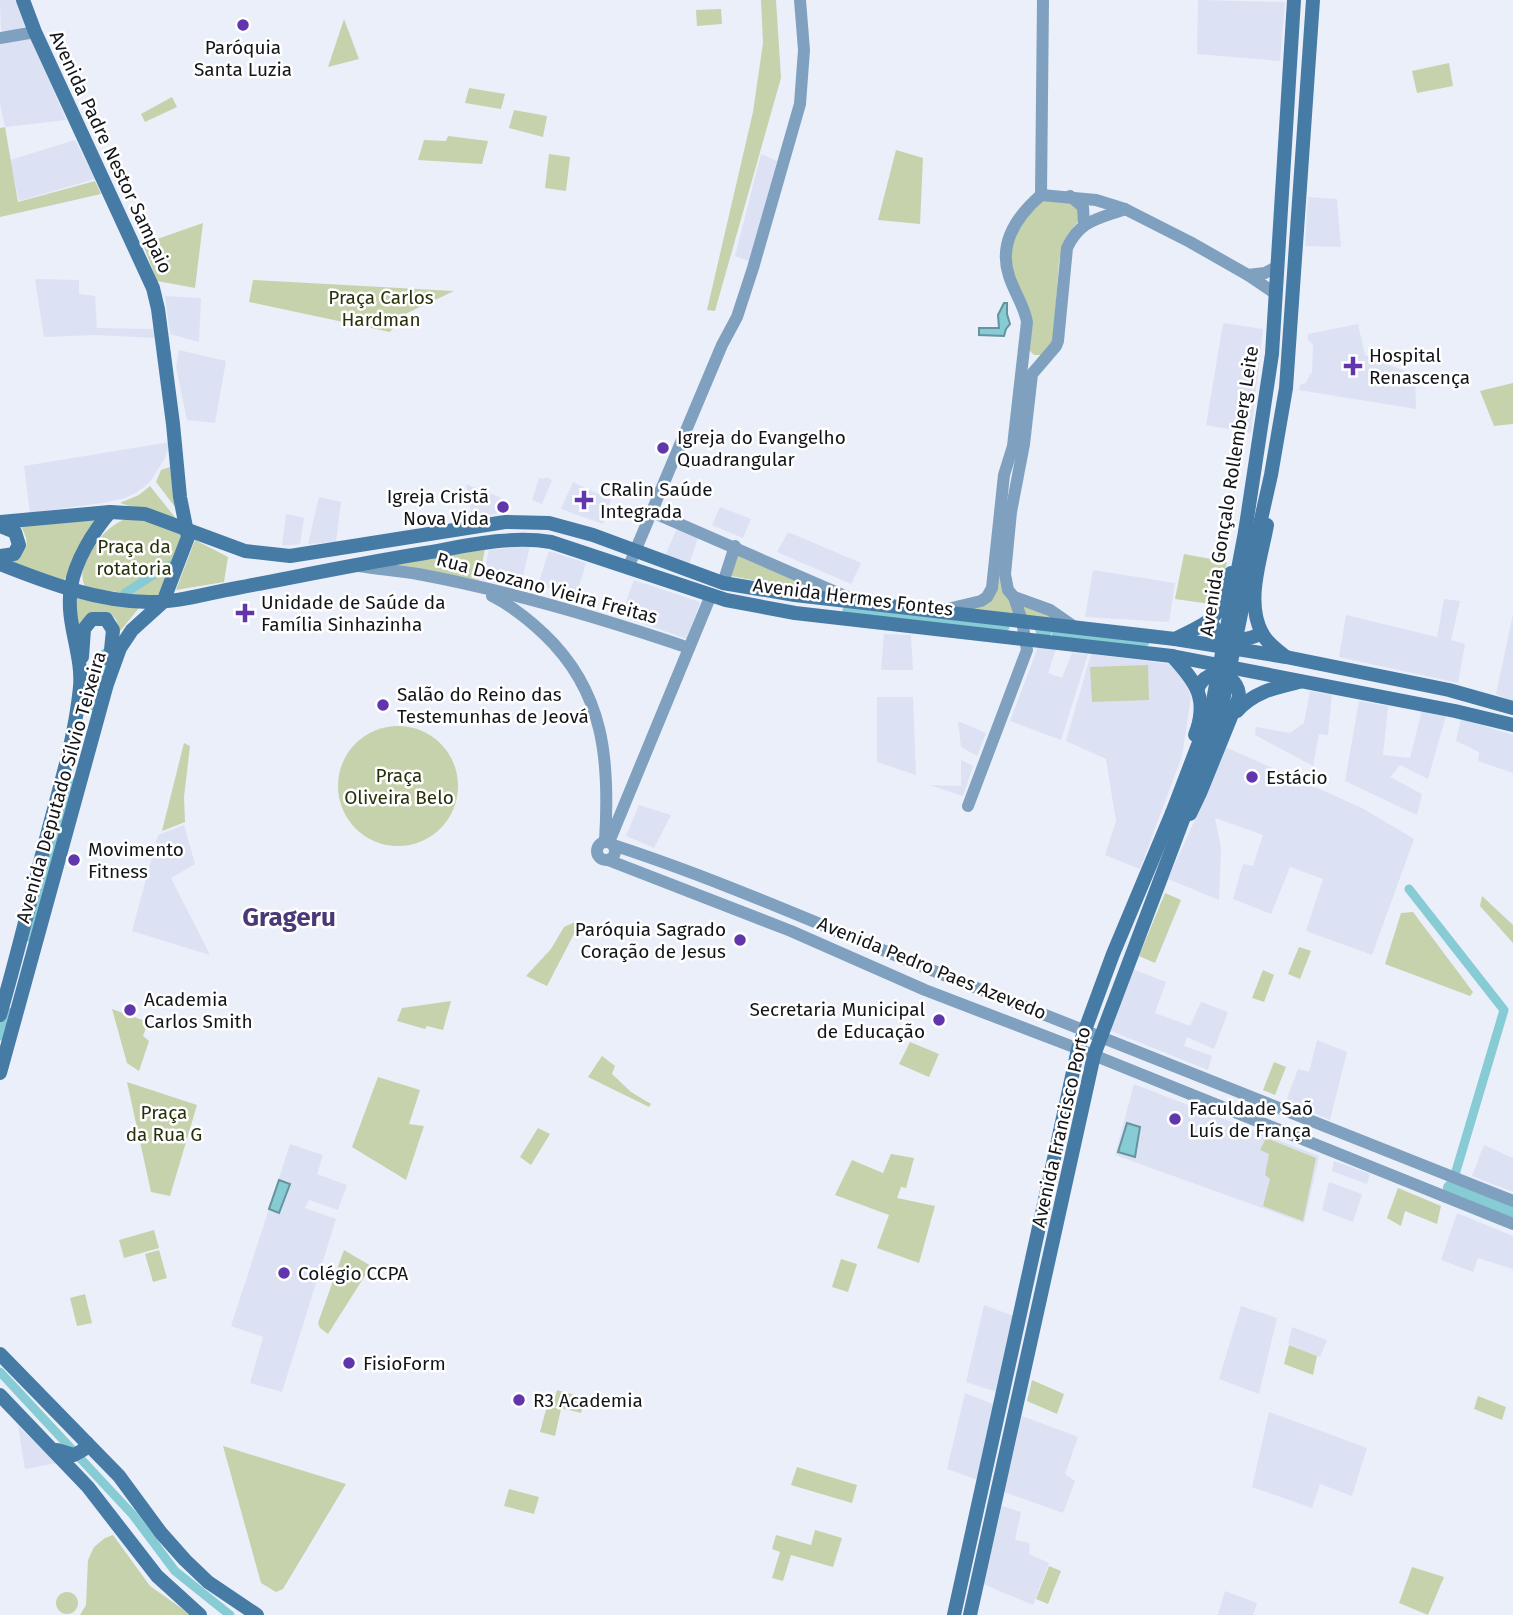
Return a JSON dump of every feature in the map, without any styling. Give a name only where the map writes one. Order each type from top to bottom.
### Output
[{"type":"main road","name":"Avenida Padre Nestor Sampaio","points":[[23,0],[35,32],[153,288],[186,529]]},
{"type":"main road","name":"Avenida Gonçalo Rollemberg Leite","points":[[1251,534],[1251,493],[1272,354],[1294,0]]},
{"type":"main road","name":"Avenida Gonçalo Rollemberg Leite","points":[[1251,534],[1271,475],[1286,388],[1313,0]]},
{"type":"main road","points":[[1271,475],[1269,515],[1254,604],[1262,633],[1272,646],[1286,657]]},
{"type":"main road","points":[[1175,639],[1211,622],[1222,607],[1251,493]]},
{"type":"main road","name":"Avenida Hermes Fontes","points":[[0,524],[110,512],[145,514],[245,551],[290,556],[505,522],[549,523],[593,535],[723,583],[795,595],[1175,639],[1286,657],[1449,691],[1513,708]]},
{"type":"main road","name":"Avenida Deputado Sílvio Teixeira","points":[[0,1015],[67,761],[76,711],[81,668],[73,640],[70,589],[77,564],[97,528],[110,512]]},
{"type":"main road","points":[[0,524],[15,532],[19,545],[14,554],[0,556]]},
{"type":"main road","name":"Avenida Deputado Sílvio Teixeira","points":[[0,1073],[107,684],[120,648],[132,630],[163,602],[188,544],[186,529]]},
{"type":"main road","name":"Avenida Francisco Porto","points":[[970,1615],[1094,1055],[1224,700],[1251,534]]},
{"type":"main road","name":"Avenida Hermes Fontes","points":[[0,564],[70,589],[111,599],[163,602],[352,565],[483,543],[538,539],[726,600],[795,613],[1172,656],[1455,711],[1513,725]]},
{"type":"main road","points":[[81,668],[84,629],[92,619],[106,619],[111,624],[113,638],[107,684]]},
{"type":"main road","points":[[1211,622],[1218,632],[1233,639],[1249,639],[1262,633]]},
{"type":"main road","points":[[1160,842],[1168,804],[1200,723],[1201,702],[1198,688],[1172,656]]},
{"type":"main road","points":[[1179,820],[1200,793],[1239,697],[1237,684],[1231,678],[1215,674],[1200,682],[1198,688]]},
{"type":"main road","points":[[1229,720],[1246,701],[1258,693],[1304,681]]},
{"type":"main road","name":"Avenida Francisco Porto","points":[[954,1615],[1078,1049],[1160,842],[1179,820]]},
{"type":"main road","points":[[0,1354],[85,1447],[119,1476],[161,1533],[185,1560],[208,1582],[257,1615]]},
{"type":"main road","points":[[0,1395],[96,1496],[157,1576],[200,1615]]},
{"type":"main road","points":[[52,1448],[67,1455],[74,1455],[85,1447]]},
{"type":"street","points":[[628,568],[722,345],[737,317],[800,104],[804,50],[800,0]]},
{"type":"street","points":[[968,806],[1027,650],[1022,621],[1014,597],[1005,582],[1001,554],[1004,475],[1013,446],[1026,348],[1026,314],[1009,277],[1006,259],[1011,230],[1041,195],[1043,0]]},
{"type":"street","points":[[0,38],[35,32]]},
{"type":"street","points":[[1041,195],[1106,201],[1125,209],[1248,275],[1276,294]]},
{"type":"street","points":[[1070,196],[1083,206],[1084,224]]},
{"type":"street","points":[[938,611],[986,597],[1001,554],[1015,489],[1024,444],[1030,383],[1036,367],[1058,341],[1067,248],[1084,224],[1125,209]]},
{"type":"street","points":[[1248,275],[1265,273],[1278,266]]},
{"type":"street","points":[[1026,348],[1035,357],[1047,357]]},
{"type":"street","points":[[652,512],[859,602]]},
{"type":"street","points":[[723,583],[735,546]]},
{"type":"street","name":"Rua Deozano Vieira Freitas","points":[[352,565],[415,573],[470,585],[610,621],[689,648]]},
{"type":"street","points":[[470,585],[526,617],[573,666],[589,695],[598,722],[606,763],[609,843]]},
{"type":"street","points":[[609,843],[711,595]]},
{"type":"street","points":[[1014,597],[1050,610],[1073,626]]},
{"type":"street","name":"Avenida Pedro Paes Azevedo","points":[[1513,1201],[918,966],[689,870],[609,843],[599,845],[597,853],[602,859],[791,931],[905,982],[1513,1224]]},
{"type":"street","points":[[791,931],[800,926],[801,916]]},
{"type":"street","points":[[905,982],[908,971],[918,966]]},
{"type":"shaded area","points":[[0,0],[17,0],[27,26],[6,32],[1,30]]},
{"type":"shaded area","points":[[1198,0],[1285,2],[1280,61],[1197,54]]},
{"type":"shaded area","points":[[32,38],[66,120],[5,127],[0,104],[0,43]]},
{"type":"shaded area","points":[[75,140],[95,179],[19,201],[10,160]]},
{"type":"shaded area","points":[[761,154],[777,161],[749,261],[735,256]]},
{"type":"shaded area","points":[[1308,197],[1337,199],[1341,247],[1305,246]]},
{"type":"shaded area","points":[[35,279],[79,280],[79,294],[95,296],[97,328],[153,329],[156,338],[95,335],[44,337]]},
{"type":"shaded area","points":[[165,296],[201,298],[199,342],[170,334]]},
{"type":"shaded area","points":[[1223,323],[1263,329],[1251,433],[1206,425]]},
{"type":"shaded area","name":"Hospital Renascença","points":[[1358,324],[1365,355],[1415,375],[1416,409],[1299,390],[1300,385],[1306,383],[1312,373],[1313,344],[1308,340],[1308,334]]},
{"type":"shaded area","points":[[179,350],[226,361],[215,423],[187,420],[176,367]]},
{"type":"shaded area","points":[[170,442],[165,458],[150,482],[137,492],[125,498],[102,503],[30,513],[24,466]]},
{"type":"shaded area","points":[[539,478],[552,480],[542,504],[532,500]]},
{"type":"shaded area","points":[[573,482],[611,500],[603,524],[561,509]]},
{"type":"shaded area","points":[[466,484],[511,502],[508,511],[472,519]]},
{"type":"shaded area","points":[[319,497],[341,502],[336,542],[308,544]]},
{"type":"shaded area","points":[[720,507],[751,519],[743,538],[712,525]]},
{"type":"shaded area","points":[[286,514],[304,518],[300,544],[282,546]]},
{"type":"shaded area","points":[[678,526],[699,534],[689,565],[665,556]]},
{"type":"shaded area","points":[[788,532],[861,563],[851,584],[777,552]]},
{"type":"shaded area","points":[[530,546],[520,589],[482,580],[489,550]]},
{"type":"shaded area","points":[[549,551],[586,563],[576,596],[538,585]]},
{"type":"shaded area","points":[[1093,570],[1175,583],[1169,622],[1085,617]]},
{"type":"shaded area","points":[[634,580],[700,602],[687,639],[621,616]]},
{"type":"shaded area","points":[[1444,599],[1460,601],[1451,640],[1465,644],[1458,683],[1339,657],[1346,615],[1437,637]]},
{"type":"shaded area","points":[[1513,614],[1513,702],[1496,694]]},
{"type":"shaded area","points":[[884,634],[911,635],[913,670],[881,670]]},
{"type":"shaded area","points":[[1038,647],[1056,649],[1048,673],[1062,678],[1072,653],[1088,654],[1061,740],[1010,721]]},
{"type":"shaded area","points":[[1091,654],[1170,664],[1186,681],[1191,697],[1182,756],[1140,869],[1105,855],[1116,821],[1106,759],[1066,741]]},
{"type":"shaded area","points":[[1310,691],[1332,695],[1328,735],[1319,734],[1313,766],[1255,735],[1256,727],[1290,733],[1304,723]]},
{"type":"shaded area","points":[[877,697],[913,697],[916,775],[877,762]]},
{"type":"shaded area","points":[[1359,701],[1388,706],[1383,755],[1410,758],[1422,710],[1446,716],[1428,779],[1400,765],[1390,777],[1422,794],[1417,815],[1345,781]]},
{"type":"shaded area","points":[[1461,719],[1513,735],[1513,773],[1478,761],[1479,752],[1456,741]]},
{"type":"shaded area","points":[[958,721],[986,733],[977,756],[961,747]]},
{"type":"shaded area","points":[[1223,746],[1362,808],[1414,839],[1372,955],[1306,931],[1323,879],[1290,867],[1271,914],[1233,899],[1243,864],[1253,866],[1263,835],[1215,818],[1221,848],[1219,900],[1168,879],[1199,811]]},
{"type":"shaded area","points":[[961,760],[973,766],[963,796],[930,785],[961,786]]},
{"type":"shaded area","points":[[639,805],[671,815],[654,848],[626,836]]},
{"type":"shaded area","points":[[184,825],[195,864],[171,878],[210,955],[132,931],[158,835]]},
{"type":"shaded area","points":[[1132,969],[1166,982],[1155,1013],[1190,1026],[1201,1002],[1228,1012],[1214,1049],[1187,1037],[1184,1046],[1212,1056],[1208,1070],[1111,1031]]},
{"type":"shaded area","points":[[1317,1040],[1347,1052],[1330,1120],[1286,1101],[1298,1069],[1309,1072]]},
{"type":"shaded area","name":"Faculdade Saõ Luís de França","points":[[1134,1084],[1319,1156],[1304,1223],[1115,1155]]},
{"type":"shaded area","name":"Colégio CCPA","points":[[290,1144],[323,1155],[317,1174],[347,1185],[338,1210],[309,1200],[305,1208],[336,1219],[282,1392],[250,1383],[263,1337],[231,1326]]},
{"type":"shaded area","points":[[1484,1145],[1513,1158],[1513,1192],[1472,1176]]},
{"type":"shaded area","points":[[1334,1161],[1370,1174],[1367,1184],[1332,1171]]},
{"type":"shaded area","points":[[1329,1182],[1362,1194],[1353,1222],[1322,1210]]},
{"type":"shaded area","points":[[1457,1213],[1513,1236],[1513,1269],[1478,1258],[1473,1272],[1441,1260]]},
{"type":"shaded area","points":[[984,1305],[1016,1317],[997,1392],[966,1382]]},
{"type":"shaded area","points":[[1241,1306],[1277,1318],[1259,1394],[1219,1379]]},
{"type":"shaded area","points":[[1292,1327],[1327,1340],[1320,1357],[1288,1344]]},
{"type":"shaded area","points":[[965,1393],[995,1405],[978,1480],[947,1469]]},
{"type":"shaded area","points":[[1269,1412],[1367,1448],[1352,1496],[1320,1484],[1312,1508],[1252,1487]]},
{"type":"shaded area","points":[[1022,1416],[1078,1437],[1065,1474],[1075,1481],[1063,1513],[1004,1492]]},
{"type":"shaded area","points":[[18,1426],[57,1463],[25,1469]]},
{"type":"shaded area","points":[[1002,1506],[1021,1512],[1015,1540],[1030,1543],[1029,1554],[1049,1563],[1033,1605],[983,1584]]},
{"type":"shaded area","points":[[1225,1591],[1257,1603],[1253,1615],[1218,1615]]},
{"type":"green space","points":[[761,0],[776,0],[781,78],[715,311],[707,310],[753,112],[763,43]]},
{"type":"green space","points":[[721,9],[722,24],[697,26],[696,10]]},
{"type":"green space","points":[[344,19],[359,59],[328,67]]},
{"type":"green space","points":[[1449,63],[1453,86],[1417,93],[1412,71]]},
{"type":"green space","points":[[469,88],[505,94],[501,109],[465,103]]},
{"type":"green space","points":[[172,97],[177,107],[145,122],[141,114]]},
{"type":"green space","points":[[514,110],[547,116],[543,137],[509,128]]},
{"type":"green space","points":[[5,127],[18,202],[95,181],[101,194],[0,217],[0,128]]},
{"type":"green space","points":[[448,136],[488,141],[482,164],[418,160],[424,140],[446,141]]},
{"type":"green space","points":[[896,150],[923,158],[920,224],[878,220]]},
{"type":"green space","points":[[549,154],[570,157],[566,191],[545,188]]},
{"type":"green space","points":[[1067,200],[1081,211],[1080,219],[1067,236],[1059,261],[1053,345],[1041,355],[1034,355],[1030,351],[1012,273],[1012,244],[1019,218],[1042,201]]},
{"type":"green space","points":[[203,223],[195,288],[157,281],[143,244]]},
{"type":"green space","name":"Praça Carlos Hardman","points":[[253,280],[454,291],[403,315],[390,332],[249,302]]},
{"type":"green space","points":[[1513,383],[1513,424],[1494,426],[1480,391]]},
{"type":"green space","points":[[170,467],[175,507],[156,482],[161,470]]},
{"type":"green space","points":[[150,486],[178,521],[120,503],[139,495]]},
{"type":"green space","points":[[98,518],[63,582],[1,562],[16,557],[25,550],[26,540],[20,525]]},
{"type":"green space","name":"Praça da rotatoria","points":[[128,518],[147,520],[180,532],[182,538],[157,597],[86,588],[83,568],[93,547],[110,529]]},
{"type":"green space","points":[[195,540],[228,557],[224,582],[176,590]]},
{"type":"green space","points":[[485,549],[479,580],[391,564]]},
{"type":"green space","points":[[738,554],[832,595],[731,576]]},
{"type":"green space","points":[[1184,554],[1227,562],[1219,591],[1211,604],[1175,599]]},
{"type":"green space","points":[[999,576],[1003,583],[1053,615],[1051,619],[968,609]]},
{"type":"green space","points":[[74,598],[139,608],[117,635],[117,621],[105,613],[79,629]]},
{"type":"green space","points":[[1148,665],[1149,700],[1092,702],[1090,667]]},
{"type":"green space","name":"Praça Oliveira Belo","points":[[398,726],[421,731],[440,744],[453,763],[458,786],[453,809],[440,828],[421,841],[398,846],[375,841],[356,828],[343,809],[338,786],[343,763],[356,744],[375,731]]},
{"type":"green space","points":[[184,743],[190,746],[184,797],[185,822],[162,831]]},
{"type":"green space","points":[[1165,893],[1181,900],[1155,963],[1139,956]]},
{"type":"green space","points":[[1482,896],[1513,925],[1513,943],[1480,906]]},
{"type":"green space","points":[[1413,912],[1473,992],[1470,996],[1385,964],[1401,913]]},
{"type":"green space","points":[[575,922],[576,930],[547,986],[526,976],[551,949],[564,927]]},
{"type":"green space","points":[[1299,947],[1311,951],[1300,979],[1288,974]]},
{"type":"green space","points":[[1263,970],[1274,975],[1264,1002],[1252,998]]},
{"type":"green space","points":[[451,1001],[443,1030],[427,1026],[425,1029],[397,1021],[402,1008]]},
{"type":"green space","points":[[112,1009],[148,1022],[143,1036],[149,1041],[139,1071],[127,1063]]},
{"type":"green space","points":[[910,1042],[939,1054],[929,1077],[899,1064]]},
{"type":"green space","points":[[602,1056],[615,1066],[612,1074],[631,1092],[651,1104],[649,1107],[588,1077]]},
{"type":"green space","points":[[1274,1062],[1286,1067],[1275,1095],[1263,1090]]},
{"type":"green space","points":[[378,1077],[420,1090],[409,1124],[424,1126],[406,1180],[352,1147]]},
{"type":"green space","name":"Praça da Rua G","points":[[127,1082],[197,1105],[170,1196],[151,1192]]},
{"type":"green space","points":[[538,1128],[550,1134],[531,1165],[520,1157]]},
{"type":"green space","points":[[1266,1138],[1316,1158],[1303,1221],[1263,1206],[1270,1179],[1265,1175],[1269,1154],[1260,1150]]},
{"type":"green space","points":[[891,1154],[914,1158],[906,1188],[901,1187],[897,1198],[935,1206],[919,1263],[877,1248],[889,1215],[835,1195],[852,1160],[883,1173]]},
{"type":"green space","points":[[1398,1188],[1441,1206],[1437,1224],[1405,1211],[1401,1226],[1387,1218]]},
{"type":"green space","points":[[154,1230],[159,1248],[124,1258],[119,1240]]},
{"type":"green space","points":[[159,1250],[167,1278],[153,1282],[145,1254]]},
{"type":"green space","points":[[344,1250],[371,1266],[328,1334],[318,1323]]},
{"type":"green space","points":[[841,1259],[857,1264],[848,1292],[832,1287]]},
{"type":"green space","points":[[85,1294],[92,1323],[77,1326],[70,1298]]},
{"type":"green space","points":[[1289,1345],[1317,1356],[1313,1375],[1284,1364]]},
{"type":"green space","points":[[1032,1380],[1064,1394],[1057,1414],[1027,1401]]},
{"type":"green space","points":[[557,1390],[585,1398],[581,1413],[553,1406]]},
{"type":"green space","points":[[1478,1396],[1506,1407],[1502,1420],[1474,1409]]},
{"type":"green space","points":[[547,1406],[561,1409],[555,1436],[540,1432]]},
{"type":"green space","points":[[223,1446],[346,1484],[283,1589],[276,1592],[261,1583]]},
{"type":"green space","points":[[797,1467],[857,1485],[852,1503],[791,1485]]},
{"type":"green space","points":[[509,1489],[539,1497],[534,1514],[504,1506]]},
{"type":"green space","points":[[815,1530],[842,1538],[833,1567],[791,1555],[783,1581],[772,1578],[780,1552],[772,1549],[776,1535],[811,1545]]},
{"type":"green space","points":[[113,1535],[150,1586],[191,1615],[80,1615],[86,1605],[88,1560],[94,1547]]},
{"type":"green space","points":[[1049,1566],[1061,1571],[1048,1604],[1036,1599]]},
{"type":"green space","points":[[1412,1567],[1444,1577],[1428,1615],[1399,1603]]},
{"type":"green space","points":[[67,1592],[75,1595],[78,1603],[75,1611],[67,1614],[59,1611],[56,1603],[59,1595]]},
{"type":"water","points":[[1004,303],[1007,303],[1010,324],[1004,336],[979,335],[979,328],[999,328],[998,315]]},
{"type":"water","points":[[1127,1123],[1140,1127],[1135,1157],[1118,1152]]},
{"type":"water","points":[[279,1180],[290,1184],[279,1213],[269,1209]]},
{"type":"waterway","points":[[125,593],[172,565]]},
{"type":"waterway","points":[[847,610],[1005,627]]},
{"type":"waterway","points":[[1040,631],[1047,632]]},
{"type":"waterway","points":[[1056,633],[1145,642]]},
{"type":"waterway","points":[[93,711],[105,653]]},
{"type":"waterway","points":[[28,937],[73,782]]},
{"type":"waterway","points":[[1409,889],[1504,1010],[1451,1188]]},
{"type":"waterway","points":[[0,1036],[7,1011]]},
{"type":"waterway","points":[[1451,1188],[1513,1213]]},
{"type":"waterway","points":[[0,1372],[133,1515],[175,1571],[230,1615]]},
{"type":"place","name":"Paróquia Santa Luzia","points":[[243,25]]},
{"type":"place","name":"Hospital Renascença","points":[[1353,366]]},
{"type":"place","name":"Igreja do Evangelho Quadrangular","points":[[663,448]]},
{"type":"place","name":"CRalin Saúde Integrada","points":[[584,500]]},
{"type":"place","name":"Igreja Cristã Nova Vida","points":[[503,507]]},
{"type":"place","name":"Unidade de Saúde da Família Sinhazinha","points":[[245,613]]},
{"type":"place","name":"Salão do Reino das Testemunhas de Jeová","points":[[383,705]]},
{"type":"place","name":"Estácio","points":[[1252,777]]},
{"type":"place","name":"Movimento Fitness","points":[[74,860]]},
{"type":"place","name":"Paróquia Sagrado Coração de Jesus","points":[[740,940]]},
{"type":"place","name":"Academia Carlos Smith","points":[[130,1010]]},
{"type":"place","name":"Secretaria Municipal de Educação","points":[[939,1020]]},
{"type":"place","name":"Faculdade Saõ Luís de França","points":[[1175,1119]]},
{"type":"place","name":"Colégio CCPA","points":[[284,1273]]},
{"type":"place","name":"FisioForm","points":[[349,1363]]},
{"type":"place","name":"R3 Academia","points":[[519,1400]]},
{"type":"district","name":"Grageru","points":[[289,917]]}]
